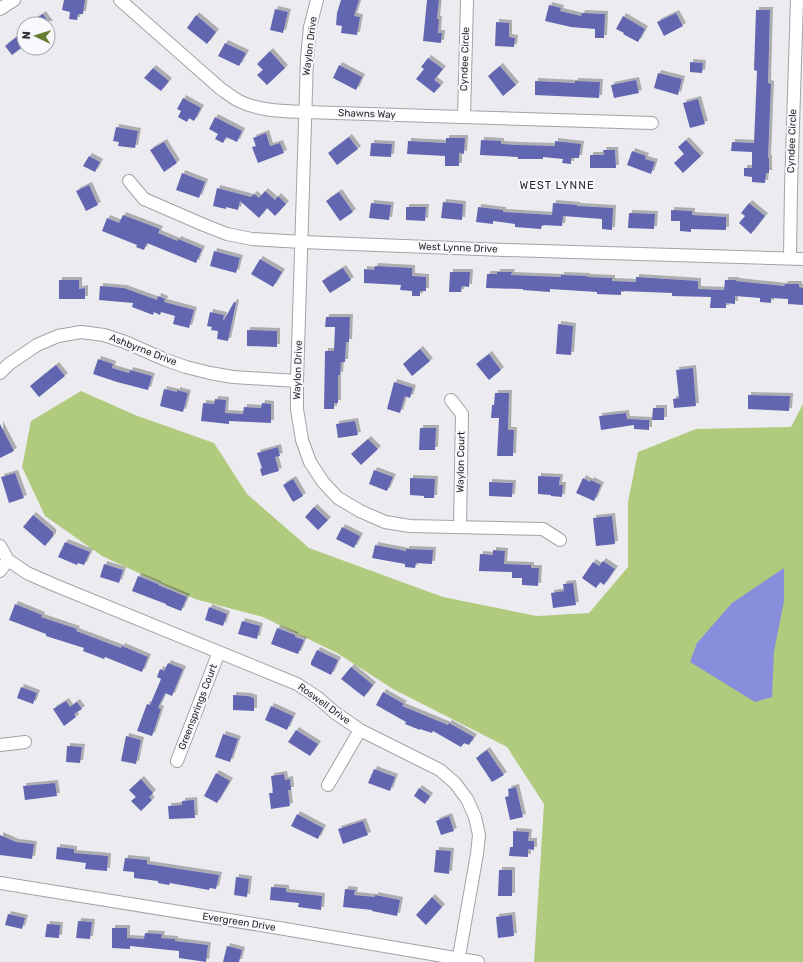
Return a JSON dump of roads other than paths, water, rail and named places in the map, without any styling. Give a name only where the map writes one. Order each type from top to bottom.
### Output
[{"type":"street","points":[[0,9],[14,0]]},
{"type":"street","name":"Shawns Way","points":[[120,0],[221,88],[239,101],[256,107],[305,112],[652,123]]},
{"type":"street","name":"Waylon Drive","points":[[317,0],[310,27],[307,58],[297,381],[297,409],[302,440],[310,462],[323,482],[338,498],[360,511],[385,522],[410,526],[543,529],[560,540]]},
{"type":"street","name":"Cyndee Circle","points":[[464,117],[467,0]]},
{"type":"street","name":"Cyndee Circle","points":[[790,258],[797,0]]},
{"type":"street","name":"West Lynne Drive","points":[[129,181],[144,198],[227,234],[252,239],[504,250],[803,259]]},
{"type":"street","name":"Ashbyrne Drive","points":[[0,373],[9,364],[37,345],[58,336],[82,332],[104,335],[125,342],[166,360],[210,373],[297,381]]},
{"type":"street","name":"Waylon Court","points":[[451,400],[462,414],[460,527]]},
{"type":"street","name":"Roswell Drive","points":[[0,546],[8,560],[27,573],[297,684],[317,697],[334,712],[360,730],[440,770],[455,783],[467,799],[475,817],[479,836],[478,854],[459,960]]},
{"type":"street","points":[[0,572],[8,560]]},
{"type":"street","name":"Greensprings Court","points":[[177,761],[219,652]]},
{"type":"street","points":[[328,785],[360,730]]},
{"type":"street","points":[[0,745],[25,742]]},
{"type":"street","name":"Evergreen Drive","points":[[0,883],[478,962]]},
{"type":"water","points":[[784,568],[784,601],[774,651],[772,697],[755,702],[690,662],[697,643],[732,603]]},
{"type":"district","name":"WEST LYNNE","points":[[557,185]]}]
